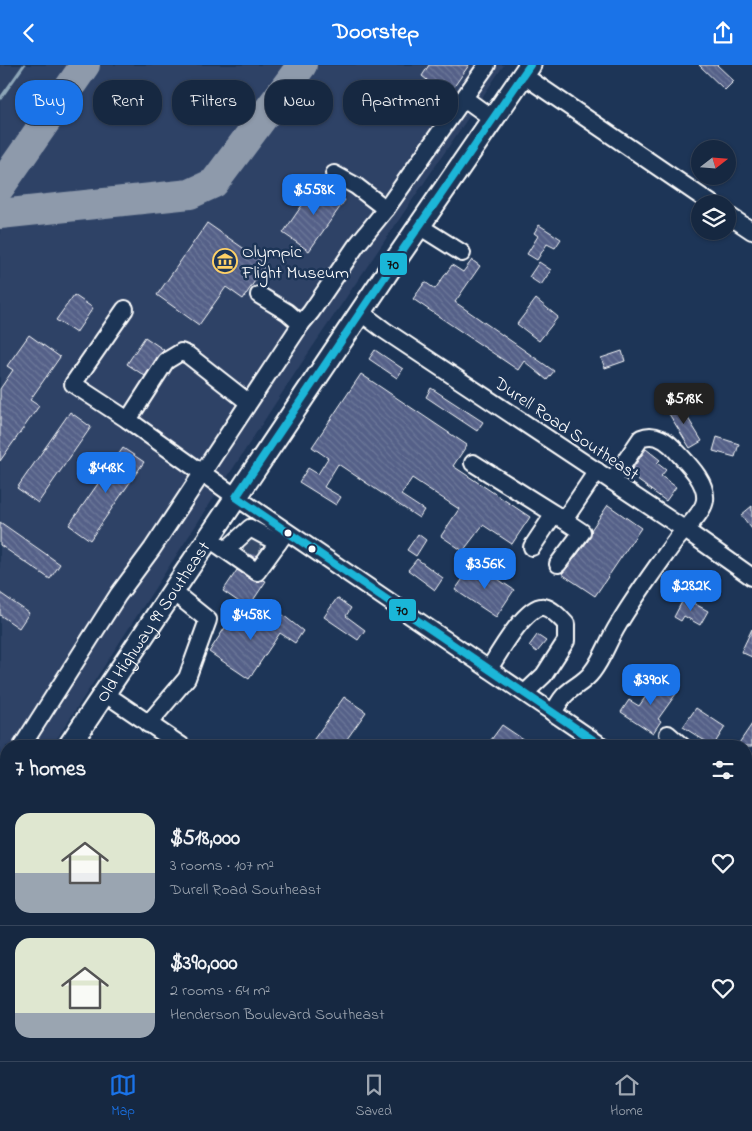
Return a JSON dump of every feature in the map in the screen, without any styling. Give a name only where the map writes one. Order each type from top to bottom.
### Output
[{"type":"main road","name":"Old Highway 99 Southeast","points":[[73,740],[360,312],[527,70]]},
{"type":"street","points":[[26,740],[118,595],[152,549],[301,324],[311,313],[356,246],[386,209],[486,65]]},
{"type":"street","points":[[527,70],[700,195]]},
{"type":"street","points":[[464,98],[493,119]]},
{"type":"street","points":[[334,174],[356,186],[386,209]]},
{"type":"street","points":[[736,220],[752,231]]},
{"type":"street","points":[[419,226],[462,253]]},
{"type":"street","points":[[259,295],[287,312],[301,324]]},
{"type":"street","points":[[125,309],[73,384],[128,420],[236,497],[257,544]]},
{"type":"street","name":"Durell Road Southeast","points":[[360,312],[384,330],[684,529],[752,577]]},
{"type":"street","points":[[128,420],[166,361],[181,352],[188,355],[248,402]]},
{"type":"street","points":[[552,713],[565,694],[591,674],[631,603],[684,529],[696,516],[705,501],[703,487],[689,465],[672,446],[656,436],[647,435],[641,438],[612,481]]},
{"type":"street","points":[[473,463],[582,532],[558,564]]},
{"type":"street","points":[[532,547],[596,471]]},
{"type":"street","points":[[208,538],[257,544],[489,669],[593,740]]},
{"type":"street","points":[[148,724],[187,678],[208,620],[172,591]]},
{"type":"street","points":[[489,669],[528,613],[538,607],[545,607],[554,612],[566,623],[566,641],[544,675],[525,693]]},
{"type":"street","points":[[104,693],[173,740]]},
{"type":"street","points":[[668,734],[675,740]]},
{"type":"shaded area","points":[[0,65],[504,65],[303,361],[56,740],[0,740]]},
{"type":"building","points":[[429,65],[469,65],[458,81],[427,80],[422,76]]},
{"type":"building","points":[[699,65],[717,65],[734,81],[725,90]]},
{"type":"building","points":[[318,182],[345,200],[309,251],[283,233]]},
{"type":"building","points":[[207,223],[266,264],[243,299],[226,287],[199,325],[157,295]]},
{"type":"building","points":[[539,225],[561,239],[555,248],[547,244],[537,260],[527,254],[538,236],[534,233]]},
{"type":"building","points":[[472,260],[480,266],[455,302],[554,371],[547,380],[524,361],[518,370],[413,299],[425,282],[435,289],[452,265],[463,272]]},
{"type":"building","points":[[539,262],[551,270],[541,285],[529,277]]},
{"type":"building","points":[[74,295],[93,308],[76,333],[56,320]]},
{"type":"building","points":[[536,299],[558,317],[539,341],[517,324]]},
{"type":"building","points":[[29,335],[60,357],[30,400],[39,406],[0,461],[0,389],[13,370],[7,366]]},
{"type":"building","points":[[145,337],[164,350],[145,376],[127,364]]},
{"type":"building","points":[[375,350],[403,369],[397,378],[369,359]]},
{"type":"building","points":[[622,351],[625,361],[605,368],[601,358]]},
{"type":"building","points":[[361,374],[467,445],[453,466],[530,517],[512,544],[483,525],[463,551],[441,536],[459,509],[412,478],[401,495],[424,510],[419,518],[338,464],[324,487],[341,497],[336,505],[299,482],[308,468],[318,474],[328,458],[312,447]]},
{"type":"building","points":[[431,388],[483,422],[477,431],[426,397]]},
{"type":"building","points":[[678,402],[702,441],[690,448],[666,409]]},
{"type":"building","points":[[70,412],[91,427],[38,503],[17,488]]},
{"type":"building","points":[[717,437],[739,444],[735,457],[713,451]]},
{"type":"building","points":[[123,448],[144,462],[90,540],[69,525]]},
{"type":"building","points":[[646,449],[660,460],[657,463],[666,470],[661,476],[676,487],[666,501],[629,474]]},
{"type":"building","points":[[608,505],[641,528],[595,596],[562,574],[590,538],[591,530]]},
{"type":"building","points":[[752,506],[752,529],[741,515]]},
{"type":"building","points":[[0,522],[60,564],[50,579],[0,545]]},
{"type":"building","points":[[418,534],[426,540],[416,556],[407,550]]},
{"type":"building","points":[[252,540],[260,545],[259,552],[255,558],[243,550]]},
{"type":"building","points":[[417,559],[443,578],[435,590],[408,570]]},
{"type":"building","points":[[474,563],[514,590],[496,617],[455,590]]},
{"type":"building","points":[[237,570],[257,582],[266,581],[248,608],[223,591]]},
{"type":"building","points":[[0,593],[29,613],[19,628],[0,615]]},
{"type":"building","points":[[337,598],[351,608],[346,616],[365,630],[358,640],[324,617]]},
{"type":"building","points":[[684,598],[708,611],[700,625],[684,616],[681,621],[674,617]]},
{"type":"building","points":[[237,609],[266,629],[278,611],[303,631],[295,643],[280,633],[249,679],[209,652]]},
{"type":"building","points":[[752,629],[752,657],[741,652]]},
{"type":"building","points":[[537,635],[546,641],[537,652],[529,646]]},
{"type":"building","points":[[659,678],[678,691],[658,719],[661,721],[653,733],[621,712],[629,700],[639,706]]},
{"type":"building","points":[[344,697],[366,712],[346,740],[313,740]]},
{"type":"building","points":[[696,708],[725,727],[717,740],[704,740],[683,727]]},
{"type":"building","points":[[752,724],[752,740],[741,740]]},
{"type":"building","points":[[502,725],[524,740],[491,740]]},
{"type":"waterway","points":[[0,99],[24,65]]},
{"type":"taxiway","points":[[0,187],[85,65]]},
{"type":"taxiway","points":[[0,214],[190,194],[214,183],[302,65]]},
{"type":"tunnel","points":[[244,545],[260,547]]},
{"type":"transit line","name":"70","points":[[530,65],[236,497],[593,740]]},
{"type":"place","name":"Olympic Flight Museum","points":[[225,261]]}]
